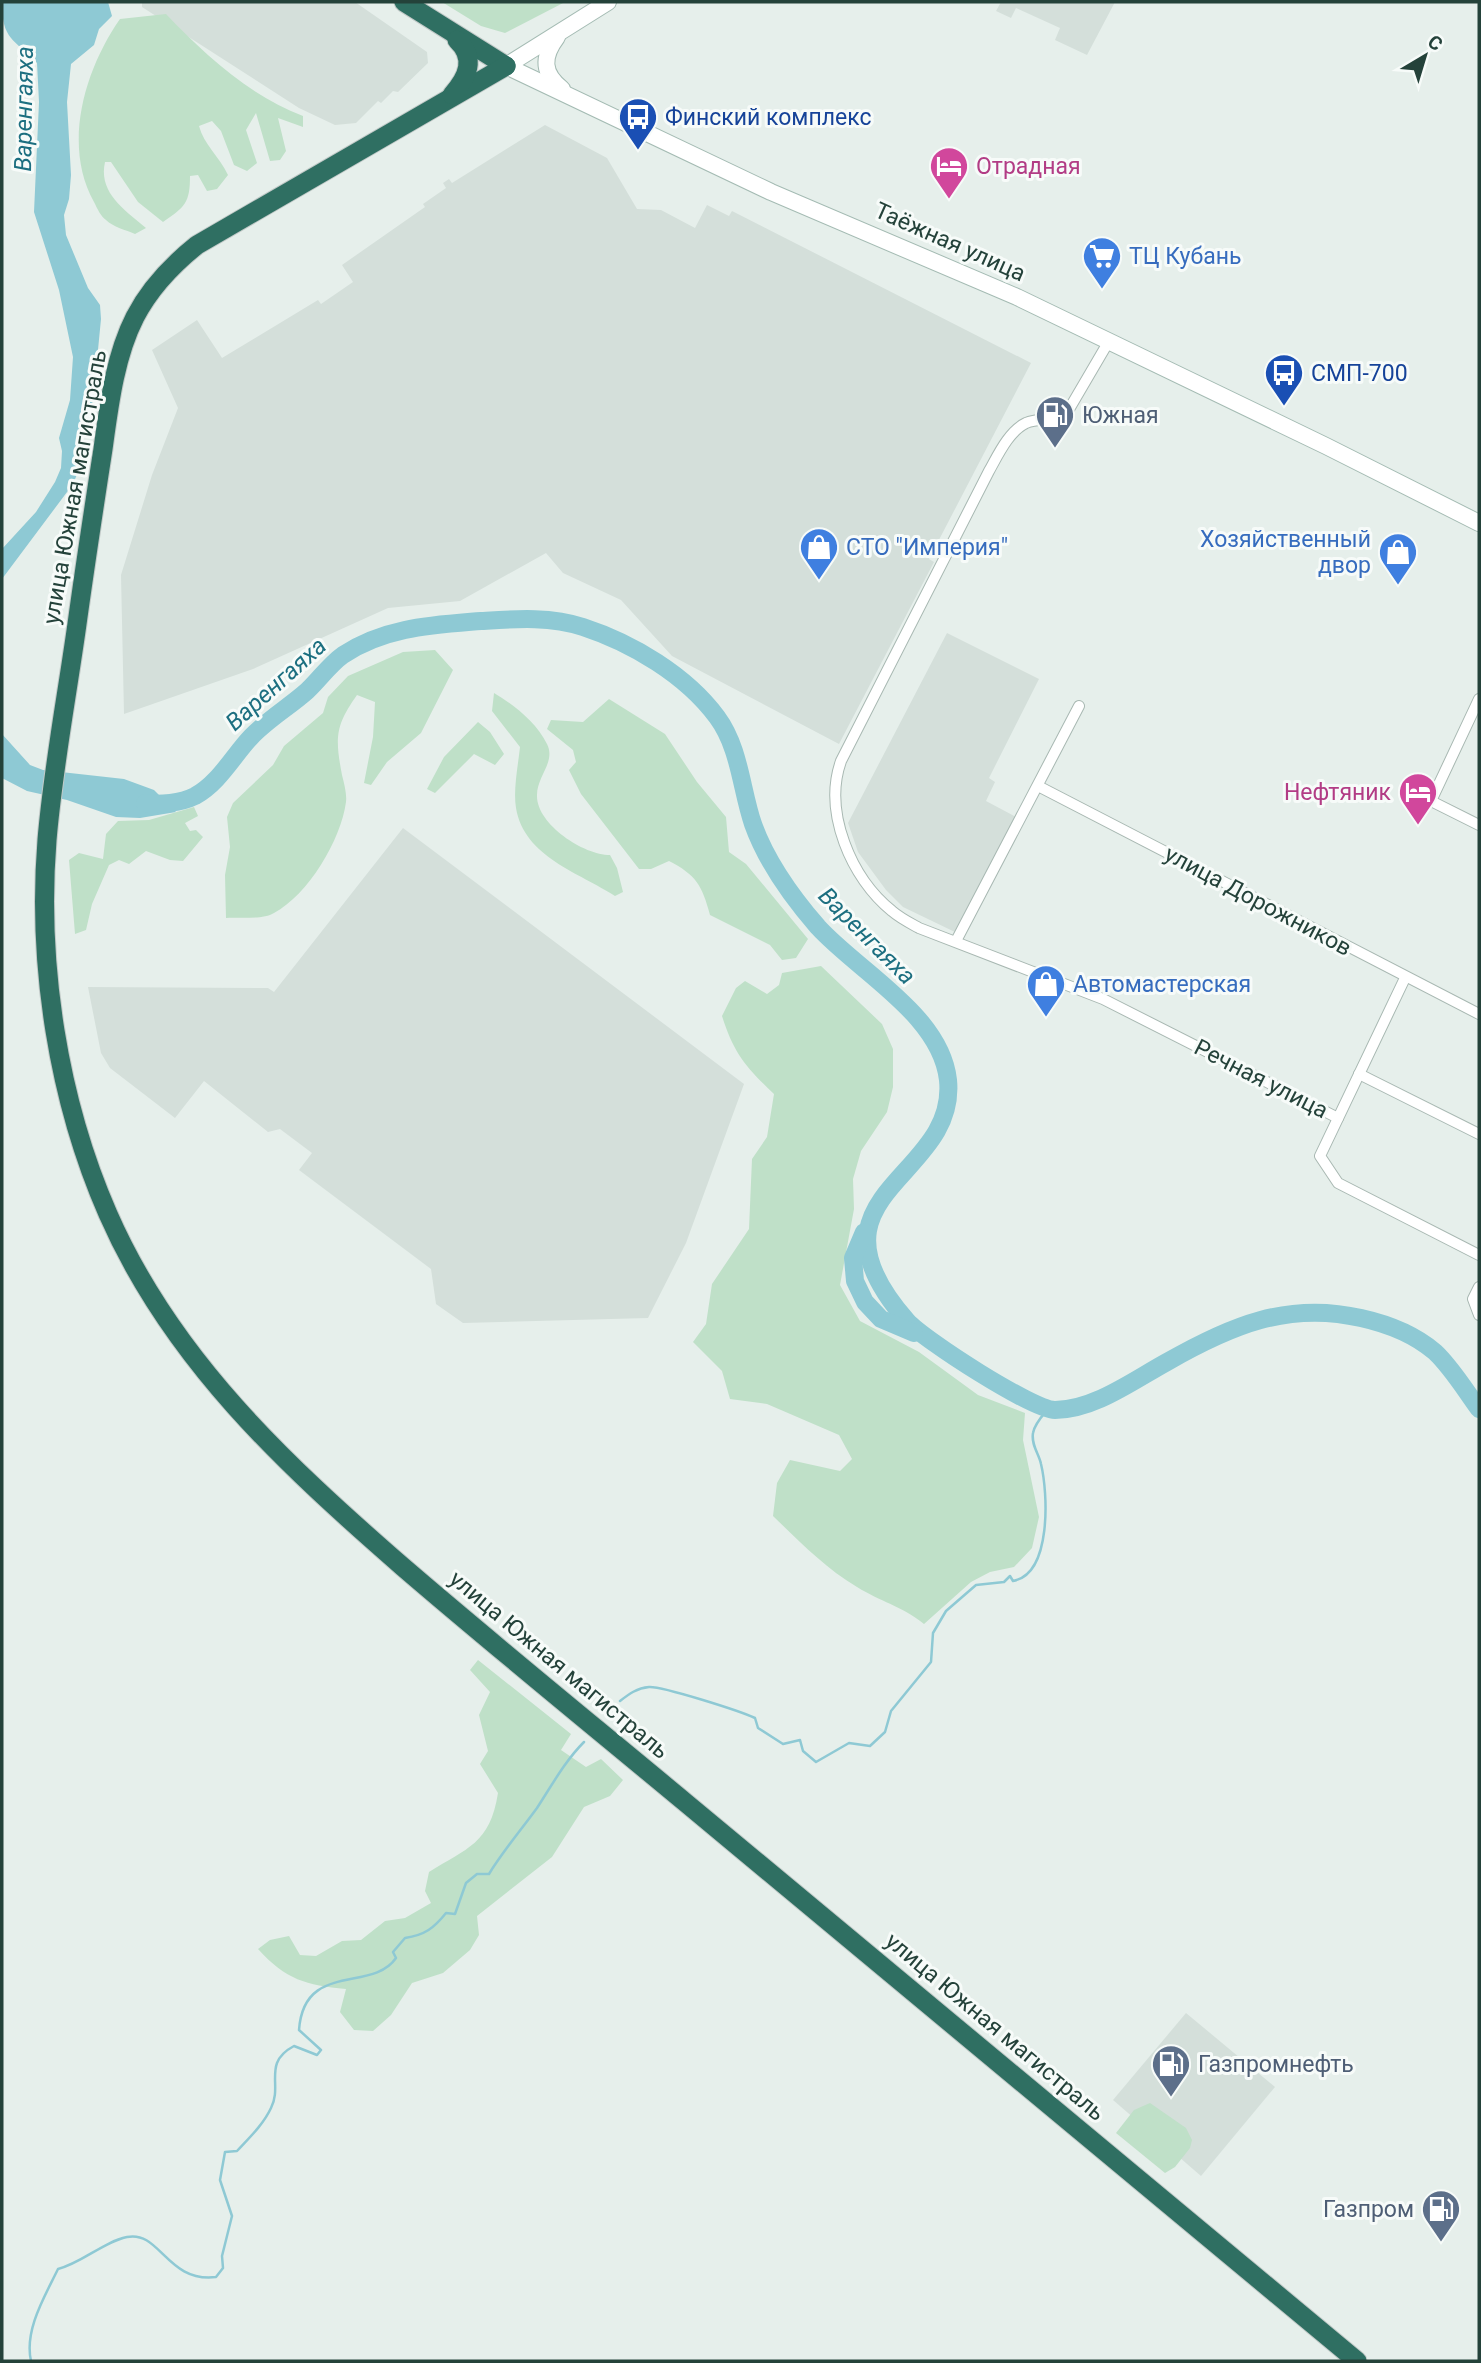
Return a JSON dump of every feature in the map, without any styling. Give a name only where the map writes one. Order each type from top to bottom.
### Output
[{"type":"highway","name":"Таёжная улица","points":[[404,2],[451,34],[506,66]]},
{"type":"highway","points":[[448,101],[464,79],[469,61],[467,52],[451,34]]},
{"type":"highway","name":"улица Южная магистраль","points":[[506,66],[213,234],[169,270],[141,306],[127,337],[110,405],[60,742],[45,891],[48,963],[57,1039],[76,1124],[109,1216],[132,1261],[186,1350],[216,1388],[276,1452],[438,1597],[1357,2361]]},
{"type":"street","points":[[506,66],[608,2]]},
{"type":"street","points":[[561,32],[547,53],[545,68],[552,80],[575,99]]},
{"type":"street","name":"Таёжная улица","points":[[506,66],[771,192],[979,280],[1109,341],[1479,523]]},
{"type":"street","name":"Речная улица","points":[[1109,341],[1068,411],[1055,418],[1027,423],[1000,452],[848,746],[836,775],[837,817],[848,851],[857,867],[892,911],[919,928],[1103,999],[1338,1118],[1320,1156],[1338,1183],[1479,1255]]},
{"type":"street","points":[[1479,699],[1431,801],[1479,825]]},
{"type":"street","points":[[956,941],[1079,706]]},
{"type":"street","name":"улица Дорожников","points":[[1038,786],[1479,1014]]},
{"type":"street","points":[[1338,1118],[1405,978]]},
{"type":"street","points":[[1359,1074],[1479,1134]]},
{"type":"street","points":[[1477,1313],[1479,1287]]},
{"type":"shaded area","points":[[142,2],[355,2],[427,52],[428,63],[398,92],[393,91],[381,103],[378,101],[356,123],[335,125],[299,108],[142,7]]},
{"type":"shaded area","points":[[1001,2],[1115,2],[1087,55],[1055,40],[1060,28],[1016,8],[1011,18],[996,11]]},
{"type":"shaded area","points":[[545,125],[607,158],[637,209],[661,210],[695,228],[707,205],[729,216],[732,211],[1031,363],[929,559],[934,562],[839,744],[672,656],[621,600],[563,573],[546,553],[460,601],[388,608],[253,669],[124,714],[121,575],[152,475],[178,408],[152,350],[197,320],[222,358],[318,300],[321,304],[353,282],[342,265],[425,207],[423,204],[446,188],[443,183],[449,179],[452,183]]},
{"type":"shaded area","points":[[947,633],[1039,679],[989,778],[995,782],[986,801],[1018,818],[957,933],[903,907],[886,890],[858,852],[848,823]]},
{"type":"shaded area","points":[[403,828],[744,1084],[686,1243],[648,1318],[463,1323],[436,1304],[431,1269],[299,1170],[312,1153],[280,1129],[268,1132],[204,1081],[175,1118],[110,1068],[101,1053],[88,987],[268,988],[274,992]]},
{"type":"shaded area","points":[[1186,2013],[1275,2087],[1201,2176],[1113,2100]]},
{"type":"green space","points":[[442,2],[565,2],[505,33],[481,26]]},
{"type":"green space","points":[[166,14],[196,44],[246,85],[283,108],[303,116],[303,127],[278,118],[286,151],[280,160],[270,161],[256,113],[246,130],[257,163],[247,171],[234,165],[221,131],[212,121],[199,126],[204,139],[228,175],[217,189],[207,191],[198,175],[190,176],[185,204],[163,222],[138,202],[111,162],[105,162],[104,173],[109,192],[146,228],[135,234],[112,225],[102,217],[84,180],[79,132],[82,108],[97,61],[120,19]]},
{"type":"green space","points":[[435,650],[453,670],[421,733],[387,762],[371,785],[364,783],[373,737],[375,702],[357,695],[344,715],[338,742],[346,792],[343,817],[330,849],[310,880],[287,905],[274,913],[257,917],[226,918],[225,875],[230,847],[227,817],[233,803],[273,765],[284,746],[323,713],[328,697],[348,676],[403,652]]},
{"type":"green space","points":[[494,693],[524,715],[537,728],[547,744],[548,763],[537,795],[544,817],[575,844],[599,854],[610,855],[617,868],[623,892],[615,896],[570,871],[555,862],[530,839],[521,825],[515,801],[520,747],[492,711]]},
{"type":"green space","points":[[609,699],[665,734],[697,782],[726,817],[729,852],[746,864],[808,939],[796,958],[782,960],[770,945],[710,915],[697,882],[678,866],[669,861],[651,869],[639,869],[581,794],[569,770],[576,762],[573,750],[547,729],[551,720],[583,722]]},
{"type":"green space","points":[[478,722],[490,732],[504,754],[495,765],[474,754],[435,793],[427,789],[444,757]]},
{"type":"green space","points":[[194,807],[198,816],[185,823],[190,831],[196,830],[203,837],[183,861],[170,860],[146,851],[129,864],[119,860],[109,865],[92,904],[86,930],[75,934],[69,860],[79,853],[103,859],[106,834],[118,821],[149,820]]},
{"type":"green space","points":[[821,966],[882,1024],[893,1049],[893,1087],[887,1112],[861,1151],[853,1179],[854,1209],[840,1285],[860,1321],[919,1352],[978,1395],[1025,1413],[1023,1440],[1039,1517],[1032,1548],[1014,1567],[990,1572],[971,1582],[924,1624],[907,1612],[845,1580],[773,1516],[777,1483],[790,1460],[840,1471],[852,1459],[839,1435],[767,1404],[730,1399],[722,1371],[693,1342],[706,1324],[712,1284],[749,1229],[752,1159],[767,1137],[774,1094],[742,1059],[722,1016],[736,988],[745,981],[767,994],[779,985],[782,973]]},
{"type":"green space","points":[[478,1660],[571,1734],[561,1750],[586,1767],[601,1759],[623,1780],[610,1796],[584,1807],[552,1857],[477,1916],[479,1935],[470,1950],[443,1973],[412,1983],[391,2015],[373,2031],[354,2030],[340,2012],[346,1989],[297,1979],[278,1968],[258,1949],[270,1940],[289,1936],[300,1955],[316,1956],[342,1941],[361,1940],[385,1921],[405,1918],[431,1903],[425,1891],[429,1872],[475,1843],[483,1834],[498,1793],[480,1764],[488,1751],[479,1715],[490,1692],[470,1670]]},
{"type":"green space","points":[[1150,2103],[1186,2128],[1192,2140],[1190,2148],[1175,2167],[1165,2173],[1116,2133],[1134,2110]]},
{"type":"water","points":[[2,2],[108,2],[112,16],[99,29],[94,45],[71,64],[67,102],[71,175],[69,199],[64,215],[66,235],[88,288],[100,305],[93,401],[84,424],[78,472],[73,484],[2,579],[2,549],[36,512],[61,468],[62,451],[59,438],[70,400],[73,357],[59,290],[34,212],[39,102],[37,63],[7,32]]},
{"type":"water","points":[[2,734],[30,765],[43,770],[124,779],[154,790],[176,812],[140,818],[116,817],[67,800],[27,791],[2,778]]},
{"type":"waterway","name":"Варенгаяха","points":[[145,803],[177,802],[204,791],[219,777],[244,744],[307,691],[338,659],[376,638],[427,626],[532,619],[583,627],[620,642],[674,674],[690,687],[717,717],[731,742],[753,824],[781,879],[818,927],[915,1015],[931,1035],[942,1057],[948,1080],[944,1114],[930,1142],[889,1190],[873,1214],[867,1243],[877,1278],[907,1321],[917,1330],[955,1358],[1003,1387],[1043,1407],[1055,1410],[1070,1409],[1099,1400],[1190,1349],[1260,1320],[1284,1315],[1334,1314],[1381,1323],[1418,1340],[1441,1358],[1479,1409]]},
{"type":"waterway","points":[[864,1232],[853,1258],[855,1281],[865,1302],[881,1319],[914,1333]]},
{"type":"waterway","points":[[620,1701],[637,1690],[649,1687],[701,1699],[755,1718],[758,1728],[783,1744],[800,1740],[803,1751],[816,1762],[849,1743],[870,1746],[885,1732],[891,1711],[931,1662],[933,1633],[946,1611],[976,1585],[1004,1582],[1010,1576],[1013,1581],[1026,1575],[1035,1564],[1041,1549],[1046,1512],[1043,1477],[1033,1433],[1047,1410]]},
{"type":"waterway","points":[[31,2361],[30,2337],[33,2325],[58,2269],[109,2243],[127,2237],[138,2237],[148,2241],[186,2272],[199,2277],[216,2277],[223,2268],[222,2256],[232,2216],[220,2180],[225,2152],[237,2151],[268,2114],[274,2099],[276,2067],[284,2053],[294,2046],[317,2055],[321,2050],[299,2030],[304,2009],[313,1995],[326,1986],[385,1968],[396,1958],[393,1952],[405,1938],[428,1930],[446,1913],[455,1914],[466,1883],[477,1874],[489,1874],[584,1742]]},
{"type":"place","name":"Финский комплекс","points":[[638,151]]},
{"type":"place","name":"Отрадная","points":[[949,200]]},
{"type":"place","name":"ТЦ Кубань","points":[[1102,290]]},
{"type":"place","name":"СМП-700","points":[[1284,407]]},
{"type":"place","name":"Южная","points":[[1055,449]]},
{"type":"place","name":"СТО \"Империя\"","points":[[819,581]]},
{"type":"place","name":"Хозяйственный двор","points":[[1398,586]]},
{"type":"place","name":"Нефтяник","points":[[1418,826]]},
{"type":"place","name":"Автомастерская","points":[[1046,1018]]},
{"type":"place","name":"Газпромнефть","points":[[1171,2098]]},
{"type":"place","name":"Газпром","points":[[1441,2243]]}]
